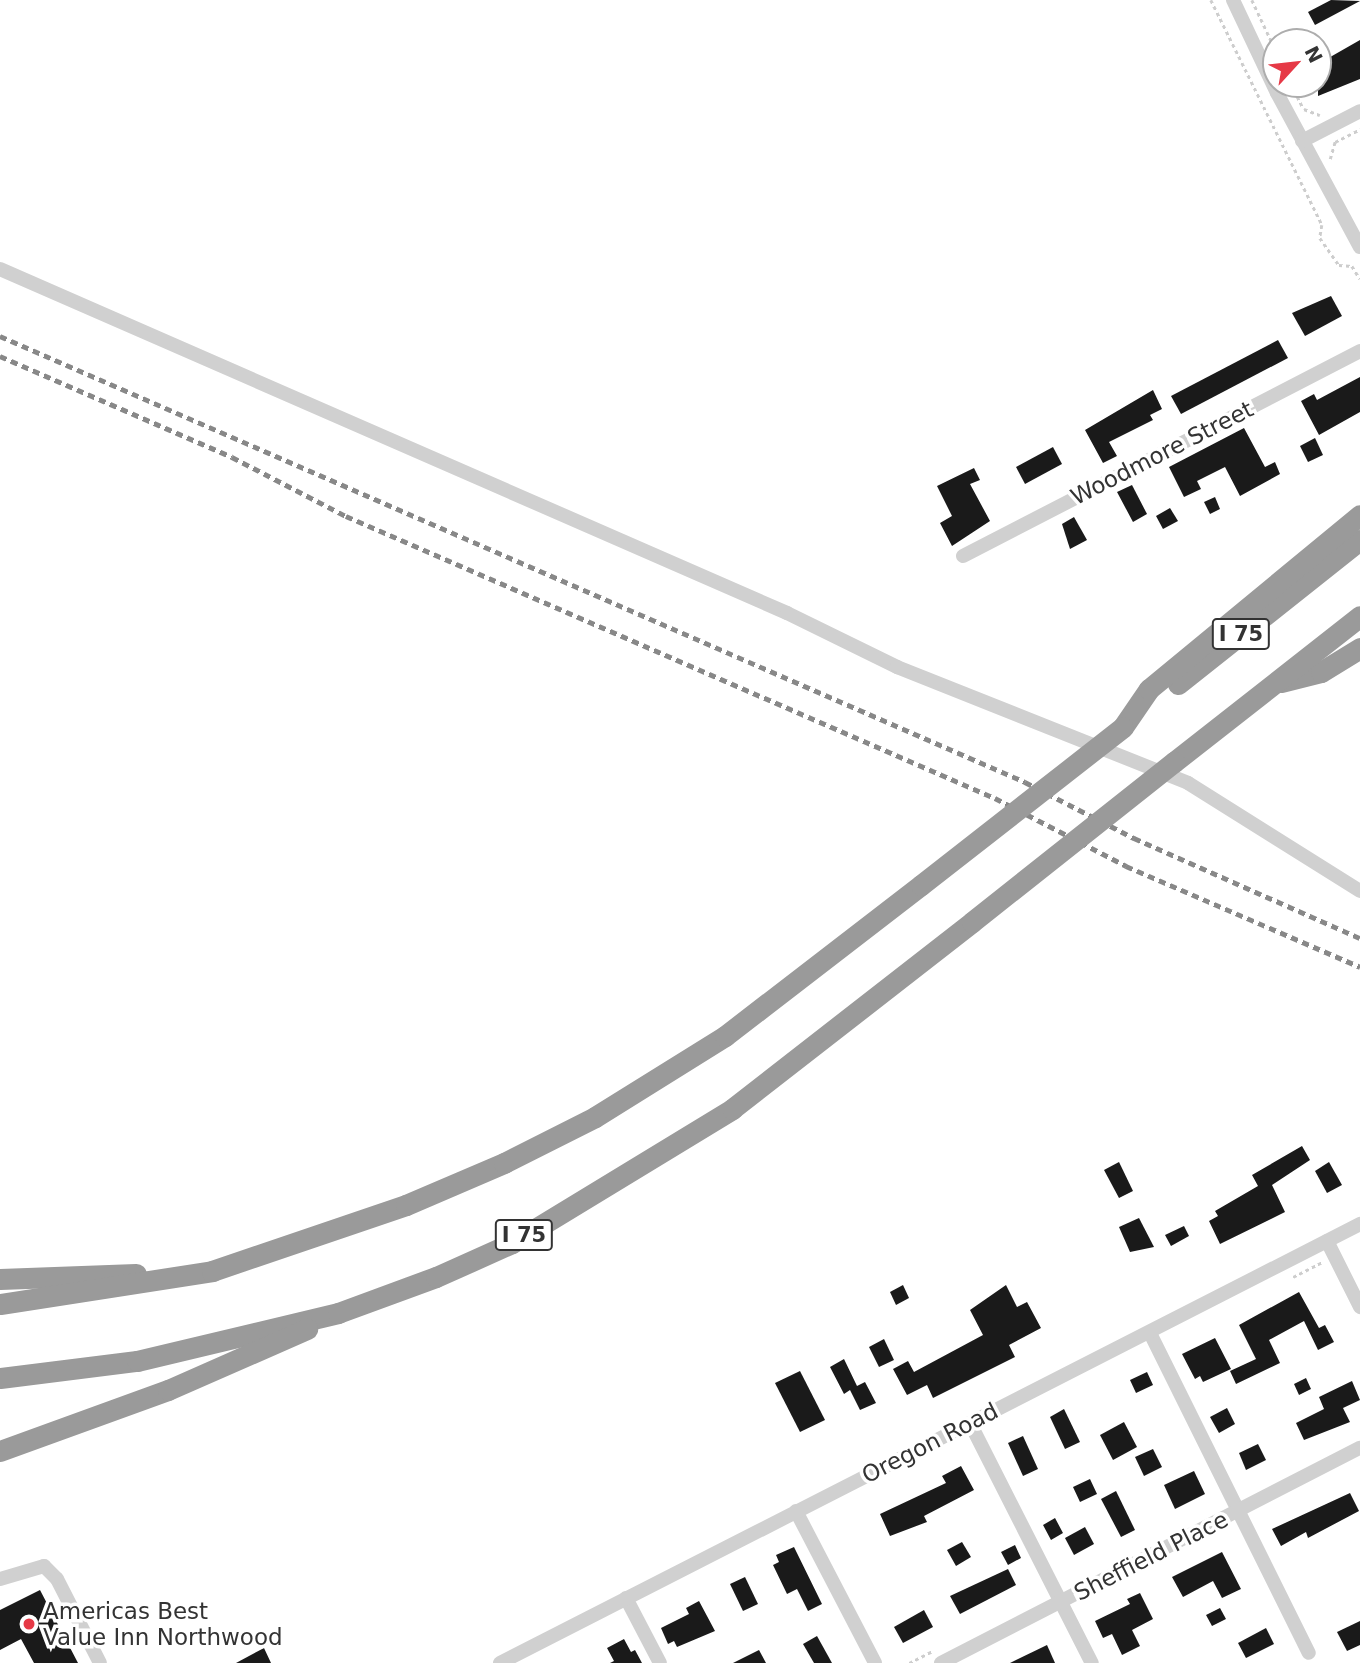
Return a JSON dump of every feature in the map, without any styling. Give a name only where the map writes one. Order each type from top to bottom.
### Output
[{"type":"highway","points":[[1123,727],[1149,690],[1360,515]]},
{"type":"highway","name":"I 75","points":[[0,1304],[212,1271],[406,1205],[504,1163],[595,1117],[725,1036],[1360,540]]},
{"type":"highway","name":"I 75","points":[[0,1378],[137,1361],[338,1313],[436,1278],[512,1243],[661,1156],[732,1109],[1360,616]]},
{"type":"highway","points":[[1273,684],[1321,672],[1360,648]]},
{"type":"highway","points":[[0,1279],[212,1271]]},
{"type":"highway","points":[[0,1451],[168,1390],[265,1350],[338,1313]]},
{"type":"street","points":[[1233,0],[1302,141],[1360,247]]},
{"type":"street","points":[[1302,141],[1360,111]]},
{"type":"street","points":[[0,269],[787,613],[909,673],[1188,783],[1360,891]]},
{"type":"street","name":"Woodmore Street","points":[[963,556],[1360,351]]},
{"type":"street","name":"Oregon Road","points":[[499,1663],[1360,1224]]},
{"type":"street","points":[[1327,1241],[1360,1307]]},
{"type":"street","points":[[1150,1333],[1309,1653]]},
{"type":"street","points":[[970,1423],[1092,1663]]},
{"type":"street","name":"Sheffield Place","points":[[942,1663],[1360,1448]]},
{"type":"street","points":[[796,1511],[875,1663]]},
{"type":"street","points":[[0,1579],[44,1566],[57,1579],[100,1663]]},
{"type":"street","points":[[626,1598],[660,1663]]},
{"type":"path","points":[[1211,0],[1322,225],[1321,238],[1339,265],[1352,266],[1360,279]]},
{"type":"path","points":[[1252,0],[1265,28]]},
{"type":"path","points":[[1300,98],[1309,113],[1317,116],[1327,112]]},
{"type":"path","points":[[1332,165],[1333,144],[1360,129]]},
{"type":"building","points":[[1331,0],[1360,1],[1315,25],[1308,12]]},
{"type":"building","points":[[1360,40],[1360,79],[1332,90],[1332,56]]},
{"type":"building","points":[[1331,296],[1342,316],[1305,336],[1292,313]]},
{"type":"building","points":[[1278,340],[1288,358],[1181,414],[1171,396]]},
{"type":"building","points":[[1360,377],[1360,412],[1319,435],[1301,401],[1314,394],[1317,400]]},
{"type":"building","points":[[1153,390],[1162,409],[1150,415],[1153,420],[1109,442],[1117,456],[1103,463],[1085,430]]},
{"type":"building","points":[[1244,428],[1265,467],[1275,462],[1280,474],[1240,496],[1225,467],[1197,481],[1201,489],[1184,497],[1169,467]]},
{"type":"building","points":[[1315,438],[1323,455],[1308,462],[1300,446]]},
{"type":"building","points":[[1053,447],[1062,464],[1025,484],[1016,467]]},
{"type":"building","points":[[974,468],[980,480],[970,484],[990,521],[952,546],[940,523],[952,516],[937,486]]},
{"type":"building","points":[[1132,485],[1147,514],[1133,522],[1117,492]]},
{"type":"building","points":[[1215,497],[1220,509],[1210,514],[1204,502]]},
{"type":"building","points":[[1170,508],[1178,521],[1163,529],[1156,516]]},
{"type":"building","points":[[1074,517],[1087,540],[1070,549],[1062,524]]},
{"type":"building","points":[[1302,1146],[1310,1160],[1272,1185],[1285,1212],[1220,1244],[1209,1221],[1218,1216],[1215,1211],[1258,1186],[1252,1175]]},
{"type":"building","points":[[1119,1162],[1133,1191],[1119,1198],[1104,1170]]},
{"type":"building","points":[[1329,1162],[1342,1185],[1327,1193],[1315,1171]]},
{"type":"building","points":[[1139,1218],[1154,1247],[1130,1252],[1119,1227]]},
{"type":"building","points":[[1184,1226],[1189,1236],[1171,1246],[1165,1235]]},
{"type":"building","points":[[903,1285],[909,1298],[896,1305],[890,1292]]},
{"type":"building","points":[[1006,1285],[1017,1307],[1027,1302],[1041,1328],[1009,1345],[1015,1357],[933,1398],[927,1385],[907,1395],[893,1369],[908,1361],[914,1372],[983,1335],[970,1310]]},
{"type":"building","points":[[1299,1292],[1319,1328],[1325,1325],[1334,1342],[1318,1350],[1304,1321],[1269,1340],[1280,1363],[1236,1384],[1230,1371],[1256,1359],[1239,1325]]},
{"type":"building","points":[[1215,1338],[1231,1369],[1203,1382],[1200,1376],[1195,1379],[1182,1354]]},
{"type":"building","points":[[884,1339],[894,1360],[879,1367],[869,1347]]},
{"type":"building","points":[[844,1359],[857,1386],[865,1382],[876,1403],[860,1410],[850,1390],[844,1394],[830,1367]]},
{"type":"building","points":[[800,1371],[825,1420],[800,1432],[775,1383]]},
{"type":"building","points":[[1147,1372],[1153,1385],[1136,1393],[1130,1380]]},
{"type":"building","points":[[1306,1378],[1311,1389],[1299,1395],[1294,1384]]},
{"type":"building","points":[[1352,1381],[1360,1400],[1343,1408],[1350,1422],[1304,1440],[1296,1423],[1324,1409],[1319,1397]]},
{"type":"building","points":[[1227,1408],[1235,1424],[1219,1433],[1210,1417]]},
{"type":"building","points":[[1064,1409],[1080,1442],[1065,1449],[1050,1417]]},
{"type":"building","points":[[1124,1422],[1137,1447],[1113,1460],[1100,1435]]},
{"type":"building","points":[[1023,1436],[1038,1469],[1023,1476],[1008,1443]]},
{"type":"building","points":[[1258,1444],[1266,1460],[1246,1470],[1239,1453]]},
{"type":"building","points":[[1153,1449],[1162,1467],[1144,1476],[1135,1457]]},
{"type":"building","points":[[961,1466],[974,1490],[924,1516],[927,1522],[890,1536],[880,1514],[946,1483],[942,1476]]},
{"type":"building","points":[[1194,1471],[1205,1494],[1175,1509],[1164,1485]]},
{"type":"building","points":[[1090,1479],[1097,1494],[1080,1502],[1073,1487]]},
{"type":"building","points":[[1116,1491],[1135,1530],[1121,1537],[1101,1499]]},
{"type":"building","points":[[1350,1493],[1359,1511],[1308,1538],[1306,1532],[1281,1546],[1272,1529]]},
{"type":"building","points":[[1055,1518],[1063,1533],[1051,1540],[1043,1525]]},
{"type":"building","points":[[1085,1527],[1094,1544],[1074,1555],[1065,1538]]},
{"type":"building","points":[[962,1542],[971,1557],[956,1566],[947,1550]]},
{"type":"building","points":[[1015,1545],[1021,1558],[1008,1565],[1001,1552]]},
{"type":"building","points":[[794,1547],[822,1604],[808,1611],[797,1589],[787,1594],[773,1565],[779,1562],[776,1555]]},
{"type":"building","points":[[1222,1552],[1241,1589],[1222,1598],[1213,1581],[1183,1597],[1172,1577]]},
{"type":"building","points":[[1008,1569],[1016,1585],[960,1614],[950,1596]]},
{"type":"building","points":[[745,1577],[758,1604],[743,1611],[730,1584]]},
{"type":"building","name":"Americas Best Value Inn Northwood","points":[[40,1590],[78,1663],[34,1663],[21,1639],[0,1650],[0,1610]]},
{"type":"building","points":[[1140,1593],[1153,1619],[1132,1630],[1140,1646],[1122,1655],[1112,1634],[1103,1638],[1095,1621],[1130,1604],[1127,1599]]},
{"type":"building","points":[[699,1601],[715,1631],[677,1647],[674,1641],[668,1644],[661,1628],[689,1614],[686,1608]]},
{"type":"building","points":[[1220,1608],[1226,1619],[1212,1626],[1206,1615]]},
{"type":"building","points":[[924,1610],[933,1627],[903,1643],[894,1627]]},
{"type":"building","points":[[1360,1621],[1360,1645],[1347,1651],[1337,1632]]},
{"type":"building","points":[[1266,1628],[1274,1644],[1246,1658],[1238,1643]]},
{"type":"building","points":[[817,1636],[832,1663],[814,1663],[803,1644]]},
{"type":"building","points":[[624,1639],[631,1652],[635,1650],[642,1663],[610,1663],[614,1661],[607,1648]]},
{"type":"building","points":[[1047,1645],[1055,1663],[1010,1663]]},
{"type":"building","points":[[264,1648],[271,1663],[236,1663]]},
{"type":"building","points":[[759,1650],[766,1663],[733,1663]]},
{"type":"railway","points":[[0,336],[1025,782],[1134,838],[1360,938]]},
{"type":"railway","points":[[0,356],[232,457],[346,516],[995,798],[1126,866],[1360,967]]},
{"type":"place","name":"Americas Best Value Inn Northwood","points":[[29,1624]]}]
